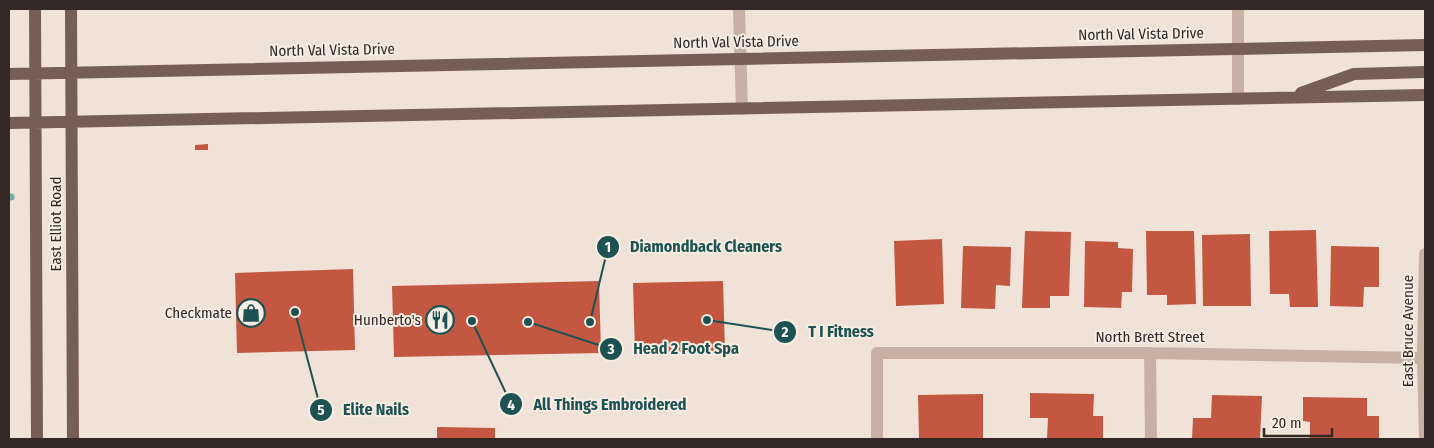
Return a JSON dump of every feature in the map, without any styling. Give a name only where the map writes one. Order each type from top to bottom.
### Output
[{"type":"main road","name":"East Elliot Road","points":[[36,9],[42,73],[36,123],[37,439]]},
{"type":"main road","name":"East Elliot Road","points":[[72,9],[73,439]]},
{"type":"main road","name":"North Val Vista Drive","points":[[9,74],[1425,45]]},
{"type":"main road","points":[[1292,97],[1354,74],[1425,72]]},
{"type":"main road","points":[[9,123],[1425,95]]},
{"type":"street","points":[[739,9],[742,109]]},
{"type":"street","points":[[1238,9],[1238,99]]},
{"type":"street","name":"East Bruce Avenue","points":[[1425,254],[1423,358],[1425,439]]},
{"type":"street","name":"North Brett Street","points":[[877,439],[877,353],[1150,353],[1423,358]]},
{"type":"street","points":[[1150,353],[1151,439]]},
{"type":"building","points":[[208,144],[208,150],[195,150],[195,145]]},
{"type":"building","points":[[1316,230],[1318,307],[1290,307],[1289,294],[1270,294],[1269,231]]},
{"type":"building","points":[[1025,231],[1071,232],[1069,296],[1050,296],[1050,308],[1022,308]]},
{"type":"building","points":[[1146,231],[1194,231],[1196,304],[1167,305],[1167,295],[1147,295]]},
{"type":"building","points":[[1250,234],[1251,306],[1203,306],[1202,235]]},
{"type":"building","points":[[942,239],[944,304],[896,306],[894,241]]},
{"type":"building","points":[[1085,241],[1118,242],[1118,248],[1133,249],[1132,292],[1122,292],[1121,308],[1084,307]]},
{"type":"building","points":[[963,246],[1011,247],[1010,286],[996,285],[995,309],[961,308]]},
{"type":"building","points":[[1331,246],[1379,247],[1379,287],[1364,287],[1363,307],[1330,306]]},
{"type":"building","points":[[353,269],[355,350],[237,353],[235,273]]},
{"type":"building","points":[[599,281],[601,353],[394,357],[392,286]]},
{"type":"building","points":[[723,281],[725,351],[635,353],[633,283]]},
{"type":"building","points":[[1030,393],[1094,394],[1093,416],[1103,416],[1103,439],[1047,439],[1048,418],[1030,418]]},
{"type":"building","points":[[983,394],[983,439],[919,439],[918,395]]},
{"type":"building","points":[[1212,395],[1262,396],[1260,439],[1192,439],[1193,418],[1211,418]]},
{"type":"building","points":[[1303,397],[1367,398],[1367,416],[1379,416],[1379,439],[1310,439],[1310,422],[1303,421]]},
{"type":"building","points":[[437,427],[495,428],[495,439],[437,439]]},
{"type":"place","name":"Elite Nails","points":[[295,312]]},
{"type":"place","name":"Checkmate","points":[[251,313]]},
{"type":"place","name":"Hunberto's","points":[[440,320]]},
{"type":"place","name":"T I Fitness","points":[[707,320]]},
{"type":"place","name":"All Things Embroidered","points":[[472,321]]},
{"type":"place","name":"Head 2 Foot Spa","points":[[528,322]]},
{"type":"place","name":"Diamondback Cleaners","points":[[590,322]]}]
